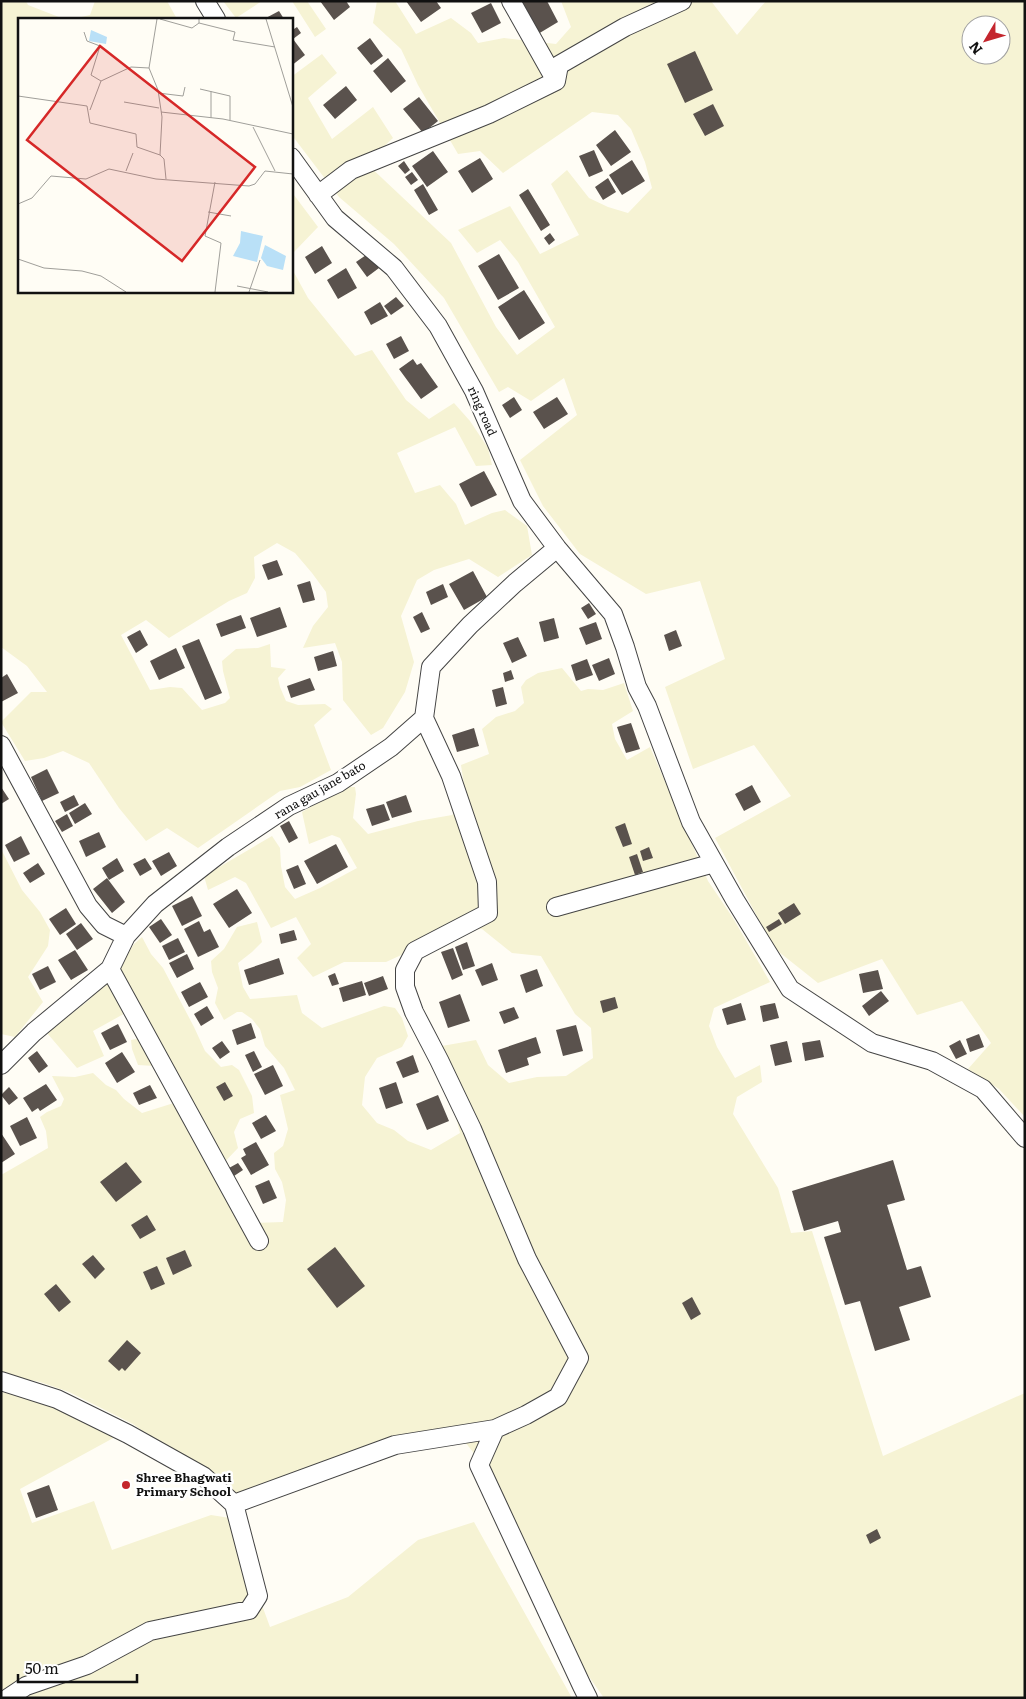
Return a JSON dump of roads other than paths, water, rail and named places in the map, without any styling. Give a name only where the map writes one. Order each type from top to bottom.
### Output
[{"type":"street","points":[[205,1],[215,18]]},
{"type":"street","points":[[511,1],[556,81]]},
{"type":"street","points":[[556,81],[559,65],[625,27],[682,1]]},
{"type":"street","points":[[318,195],[350,170],[489,114],[556,81]]},
{"type":"street","name":"ring road","points":[[292,158],[335,218],[394,268],[438,326],[474,392],[522,501],[557,548],[613,614],[637,687],[648,706],[691,822],[790,989],[872,1043],[932,1061],[983,1089],[1025,1138]]},
{"type":"street","points":[[234,1504],[395,1445],[496,1429],[558,1397],[579,1358],[527,1259],[472,1130],[414,1012],[406,987],[405,970],[415,951],[488,913],[487,882],[451,776],[424,718],[431,667],[476,619],[557,548]]},
{"type":"street","name":"rana gau jane bato","points":[[110,969],[126,936],[155,904],[228,847],[289,806],[338,783],[391,747],[424,718]]},
{"type":"street","points":[[1,746],[88,906],[104,925],[126,936]]},
{"type":"street","points":[[556,907],[714,863]]},
{"type":"street","points":[[4,1055],[110,969],[258,1241]]},
{"type":"street","points":[[1,1381],[57,1399],[128,1434],[203,1476],[234,1504],[258,1596],[249,1610],[150,1631],[87,1666],[26,1686],[8,1698]]},
{"type":"street","points":[[496,1429],[479,1465],[588,1698]]},
{"type":"place","name":"Shree Bhagwati Primary School","points":[[126,1485]]}]
